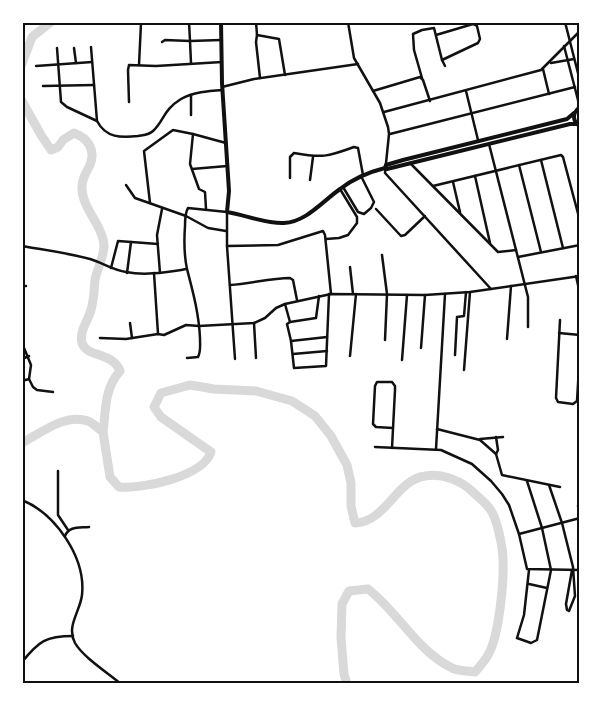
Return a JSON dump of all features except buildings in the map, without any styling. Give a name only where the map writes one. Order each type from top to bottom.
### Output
[{"type":"main road","points":[[221,22],[228,191],[227,212],[268,222],[287,223],[304,216],[342,188],[362,176],[386,166],[478,140],[567,119],[579,107]]},
{"type":"main road","points":[[574,113],[574,121],[578,125]]},
{"type":"main road","points":[[385,168],[411,164],[570,124],[578,125]]},
{"type":"main road","points":[[421,155],[423,160]]},
{"type":"street","points":[[22,22],[27,22]]},
{"type":"street","points":[[139,65],[141,23],[172,22]]},
{"type":"street","points":[[188,22],[191,63]]},
{"type":"street","points":[[256,22],[260,78]]},
{"type":"street","points":[[348,22],[354,58],[384,112],[389,134],[385,173],[491,289]]},
{"type":"street","points":[[566,22],[580,81]]},
{"type":"street","points":[[436,35],[472,24],[476,26],[480,39],[478,43],[442,60]]},
{"type":"street","points":[[430,101],[414,50],[413,34],[434,28],[445,66]]},
{"type":"street","points":[[384,112],[543,69],[580,31]]},
{"type":"street","points":[[257,35],[279,38],[285,75]]},
{"type":"street","points":[[162,42],[165,40],[222,40]]},
{"type":"street","points":[[564,46],[579,107]]},
{"type":"street","points":[[91,47],[98,121],[103,129],[118,138],[147,134],[154,130],[167,110],[190,95],[260,78],[358,64]]},
{"type":"street","points":[[56,48],[59,96],[62,104],[98,121]]},
{"type":"street","points":[[74,48],[76,63]]},
{"type":"street","points":[[549,63],[574,59]]},
{"type":"street","points":[[36,66],[92,62]]},
{"type":"street","points":[[129,102],[128,66],[222,62]]},
{"type":"street","points":[[543,69],[549,94]]},
{"type":"street","points":[[373,91],[419,77],[422,78]]},
{"type":"street","points":[[43,86],[94,85]]},
{"type":"street","points":[[389,134],[575,87]]},
{"type":"street","points":[[466,91],[478,140]]},
{"type":"street","points":[[190,95],[191,115]]},
{"type":"street","points":[[150,204],[144,151],[173,130],[226,143]]},
{"type":"street","points":[[193,134],[190,164],[199,189],[205,192],[206,209]]},
{"type":"street","points":[[487,138],[526,283],[528,327]]},
{"type":"street","points":[[290,178],[291,155],[294,153],[313,157],[331,155],[357,147],[362,176],[374,202],[371,208],[364,214],[358,212],[342,188]]},
{"type":"street","points":[[433,186],[560,155],[563,156],[580,221]]},
{"type":"street","points":[[310,180],[313,157]]},
{"type":"street","points":[[541,159],[563,248]]},
{"type":"street","points":[[411,164],[499,252],[516,250]]},
{"type":"street","points":[[519,165],[541,252]]},
{"type":"street","points":[[192,169],[227,166]]},
{"type":"street","points":[[475,176],[491,244]]},
{"type":"street","points":[[453,182],[461,213]]},
{"type":"street","points":[[126,185],[132,196],[162,209],[186,216],[208,228],[226,231]]},
{"type":"street","points":[[326,238],[339,238],[348,235],[357,223],[357,217],[342,188]]},
{"type":"street","points":[[187,358],[197,358],[200,355],[199,326],[193,287],[187,269],[184,244],[187,208],[227,212],[226,231],[235,359]]},
{"type":"street","points":[[160,273],[157,235],[162,209]]},
{"type":"street","points":[[376,209],[401,236],[405,235],[425,216]]},
{"type":"street","points":[[227,246],[287,243],[317,232],[324,232],[330,294],[326,366],[295,369],[287,324],[290,322],[285,304]]},
{"type":"street","points":[[111,268],[118,242],[158,244]]},
{"type":"street","points":[[128,273],[131,242]]},
{"type":"street","points":[[518,257],[580,245]]},
{"type":"street","points":[[22,246],[60,252],[96,261],[128,273],[160,273],[187,269]]},
{"type":"street","points":[[382,255],[387,294],[385,340]]},
{"type":"street","points":[[350,267],[355,294],[350,356]]},
{"type":"street","points":[[154,273],[158,334]]},
{"type":"street","points":[[100,338],[132,338],[167,334],[186,325],[254,323],[266,318],[276,308],[285,304],[330,294],[445,294],[578,276],[580,294]]},
{"type":"street","points":[[230,285],[290,278],[293,280],[297,300]]},
{"type":"street","points":[[507,339],[511,286]]},
{"type":"street","points":[[455,355],[457,317],[464,316],[466,292]]},
{"type":"street","points":[[464,370],[470,292]]},
{"type":"street","points":[[436,450],[445,294]]},
{"type":"street","points":[[402,360],[407,295]]},
{"type":"street","points":[[422,348],[425,295]]},
{"type":"street","points":[[290,322],[316,318],[318,296]]},
{"type":"street","points":[[560,320],[556,398],[558,402],[577,405],[580,350]]},
{"type":"street","points":[[130,323],[132,338]]},
{"type":"street","points":[[254,323],[256,358]]},
{"type":"street","points":[[559,333],[580,335]]},
{"type":"street","points":[[291,341],[327,337]]},
{"type":"street","points":[[22,343],[29,356],[31,367],[29,379],[34,388],[53,392]]},
{"type":"street","points":[[293,355],[327,351]]},
{"type":"street","points":[[22,358],[29,356]]},
{"type":"street","points":[[22,381],[29,379]]},
{"type":"street","points":[[392,448],[393,428],[394,384],[392,382],[376,382],[374,386],[373,424],[376,427],[393,428]]},
{"type":"street","points":[[437,429],[478,439],[502,437]]},
{"type":"street","points":[[496,437],[498,450],[496,454],[502,475],[560,487]]},
{"type":"street","points":[[478,439],[496,454]]},
{"type":"street","points":[[375,447],[445,452],[472,464],[502,494],[509,506],[519,534],[526,566],[529,570],[529,584],[517,638],[531,643],[537,640],[551,570],[542,528],[527,481]]},
{"type":"street","points":[[58,471],[58,515],[68,530]]},
{"type":"street","points":[[549,485],[562,523],[572,570],[576,596],[569,611],[566,604],[572,570]]},
{"type":"street","points":[[22,500],[38,508],[48,516],[64,536],[76,561],[82,587],[82,596],[72,624],[73,636],[79,648],[121,684]]},
{"type":"street","points":[[578,506],[580,512]]},
{"type":"street","points":[[519,534],[580,518]]},
{"type":"street","points":[[64,536],[68,530],[89,527]]},
{"type":"street","points":[[529,570],[580,570]]},
{"type":"street","points":[[529,584],[547,588]]},
{"type":"street","points":[[22,662],[46,639],[73,636]]},
{"type":"waterway","points":[[22,64],[32,37],[51,22]]},
{"type":"waterway","points":[[22,101],[51,150],[58,147],[63,140],[74,133],[90,145],[92,160],[84,176],[83,195],[103,239],[104,247],[95,280],[92,306],[81,339],[85,348],[111,360],[120,371],[108,392],[103,432]]},
{"type":"waterway","points":[[22,443],[62,422],[79,419],[88,421],[103,432],[110,477],[119,487],[142,486],[171,480],[196,468],[206,461],[211,452],[161,417],[154,407],[161,393],[190,385],[214,389],[256,391],[292,401],[315,416],[331,436],[347,465],[351,483],[351,506],[355,523],[366,521],[375,516],[406,485],[415,479],[425,476],[432,475],[452,479],[469,489],[493,513],[503,555],[503,581],[496,634],[486,658],[475,672],[452,668],[428,652],[379,598],[368,589],[349,591],[342,604],[341,638],[344,674],[347,684]]}]
